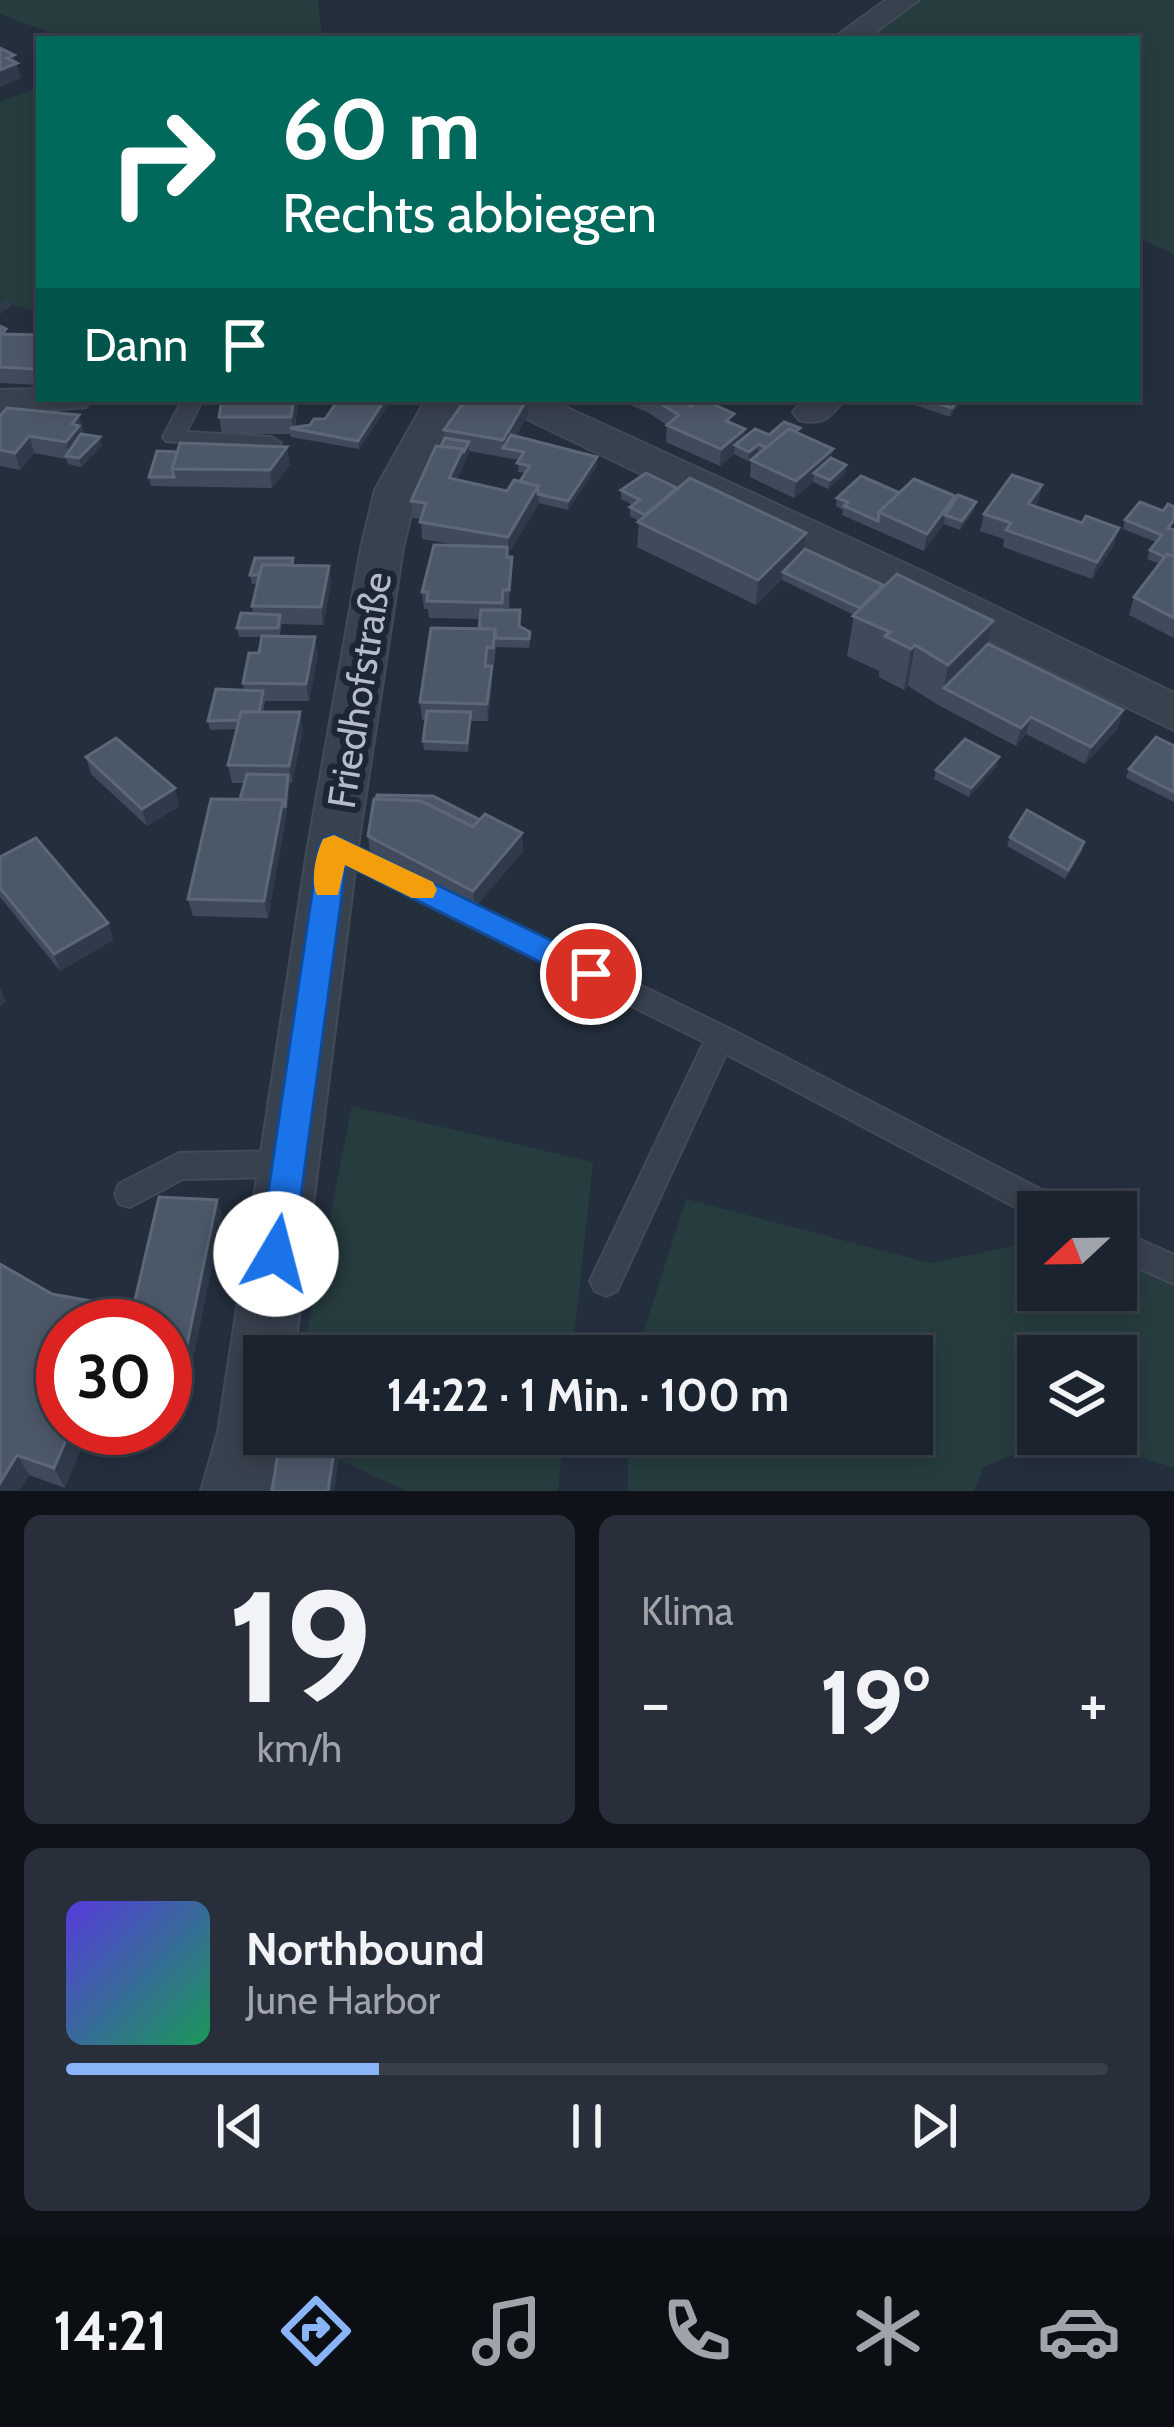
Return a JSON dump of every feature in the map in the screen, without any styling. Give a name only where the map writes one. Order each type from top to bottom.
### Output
[{"type":"street","points":[[851,36],[905,0]]},
{"type":"street","points":[[0,402],[36,400]]},
{"type":"street","name":"Friedhofstraße","points":[[235,1491],[250,1432],[382,548],[396,490],[443,402]]},
{"type":"street","points":[[522,402],[911,583],[1174,713]]},
{"type":"lane","points":[[191,402],[173,437],[271,443]]},
{"type":"lane","points":[[334,846],[720,1037],[1017,1193]]},
{"type":"lane","points":[[607,1281],[720,1037]]},
{"type":"lane","points":[[130,1194],[179,1166],[289,1164]]},
{"type":"lane","points":[[1137,1253],[1174,1270]]},
{"type":"green space","points":[[0,0],[318,0],[322,36],[60,36],[0,14]]},
{"type":"green space","points":[[888,0],[1174,0],[1174,254],[1140,239],[1140,36],[836,36]]},
{"type":"green space","points":[[36,88],[36,312],[0,301],[0,102]]},
{"type":"green space","points":[[352,1106],[593,1162],[574,1335],[306,1335]]},
{"type":"green space","points":[[686,1199],[930,1263],[1017,1245],[1017,1311],[1137,1311],[1137,1258],[1174,1279],[1174,1468],[1134,1455],[1137,1335],[1017,1335],[1017,1453],[983,1467],[974,1491],[628,1491],[627,1455],[933,1455],[933,1335],[643,1335]]},
{"type":"green space","points":[[329,1455],[562,1455],[558,1491],[406,1491]]},
{"type":"building","points":[[0,48],[14,55],[7,58],[17,63],[0,70]]},
{"type":"building","points":[[0,326],[6,329],[1,334],[36,335],[34,369],[0,367]]},
{"type":"building","points":[[222,402],[294,402],[291,417],[219,417]]},
{"type":"building","points":[[337,402],[383,402],[358,441],[290,428],[325,419]]},
{"type":"building","points":[[464,402],[525,402],[503,440],[444,430]]},
{"type":"building","points":[[658,402],[691,406],[708,402],[734,414],[726,421],[745,429],[721,449],[667,425],[679,415]]},
{"type":"building","points":[[7,408],[79,415],[72,424],[79,426],[66,442],[29,436],[15,453],[0,450],[0,416]]},
{"type":"building","points":[[784,422],[800,428],[789,429],[767,448],[759,444],[749,452],[735,445],[755,429],[769,435]]},
{"type":"building","points":[[789,429],[833,449],[796,481],[751,460]]},
{"type":"building","points":[[81,434],[100,437],[79,458],[66,456]]},
{"type":"building","points":[[511,435],[597,457],[568,501],[538,494],[538,486],[520,481],[530,466],[517,463],[524,452],[503,448]]},
{"type":"building","points":[[445,438],[469,442],[463,453],[463,449],[441,446]]},
{"type":"building","points":[[180,443],[287,447],[270,470],[172,469]]},
{"type":"building","points":[[436,446],[463,449],[449,478],[507,491],[514,480],[538,486],[508,537],[420,522],[426,503],[411,501]]},
{"type":"building","points":[[157,451],[177,452],[174,477],[149,477]]},
{"type":"building","points":[[831,458],[846,465],[830,480],[814,473]]},
{"type":"building","points":[[646,473],[677,488],[645,515],[630,507],[640,500],[621,490]]},
{"type":"building","points":[[1012,475],[1042,485],[1028,504],[1082,523],[1086,516],[1119,528],[1097,562],[1006,530],[1011,523],[984,514]]},
{"type":"building","points":[[861,476],[900,493],[879,512],[878,521],[837,498]]},
{"type":"building","points":[[690,478],[806,533],[758,580],[638,522]]},
{"type":"building","points":[[914,479],[955,496],[927,534],[879,512]]},
{"type":"building","points":[[958,495],[976,502],[962,521],[945,515]]},
{"type":"building","points":[[1140,502],[1163,511],[1168,504],[1174,507],[1168,528],[1174,530],[1172,556],[1150,550],[1162,535],[1125,520]]},
{"type":"building","points":[[434,545],[507,547],[507,557],[512,557],[509,590],[503,590],[502,603],[427,601],[428,592],[422,592]]},
{"type":"building","points":[[805,549],[883,585],[860,608],[783,572]]},
{"type":"building","points":[[1167,554],[1174,557],[1174,618],[1134,597]]},
{"type":"building","points":[[255,558],[293,558],[292,565],[262,565],[259,575],[250,575]]},
{"type":"building","points":[[262,565],[329,566],[321,607],[252,606]]},
{"type":"building","points":[[897,574],[993,621],[948,665],[915,645],[911,649],[885,636],[890,632],[853,616]]},
{"type":"building","points":[[481,610],[520,610],[519,626],[530,632],[529,639],[496,638],[495,629],[479,629]]},
{"type":"building","points":[[241,613],[280,615],[278,628],[237,628]]},
{"type":"building","points":[[431,628],[495,629],[493,648],[487,647],[485,666],[492,666],[487,704],[420,702]]},
{"type":"building","points":[[262,636],[315,637],[306,684],[243,683],[249,653],[259,653]]},
{"type":"building","points":[[988,644],[1123,710],[1091,747],[1031,717],[1021,728],[944,688]]},
{"type":"building","points":[[216,689],[263,691],[259,712],[241,712],[239,720],[208,721]]},
{"type":"building","points":[[427,711],[471,712],[467,743],[423,741]]},
{"type":"building","points":[[241,712],[300,712],[289,766],[228,765]]},
{"type":"building","points":[[1156,737],[1174,746],[1174,792],[1129,769]]},
{"type":"building","points":[[116,738],[175,788],[142,809],[86,757]]},
{"type":"building","points":[[965,739],[999,757],[971,788],[936,770]]},
{"type":"building","points":[[247,774],[288,775],[285,808],[283,800],[240,799]]},
{"type":"building","points":[[377,795],[433,796],[480,820],[473,827],[421,801],[376,799]]},
{"type":"building","points":[[211,799],[283,800],[264,901],[188,899]]},
{"type":"building","points":[[374,799],[421,801],[473,827],[485,814],[522,833],[473,891],[368,836]]},
{"type":"building","points":[[1027,810],[1084,842],[1068,870],[1010,837]]},
{"type":"building","points":[[36,838],[108,923],[54,954],[0,888],[0,857]]},
{"type":"building","points":[[159,1197],[217,1200],[192,1321],[192,1299],[135,1299]]},
{"type":"building","points":[[0,1264],[52,1294],[80,1299],[36,1299],[36,1455],[60,1455],[54,1468],[17,1455],[0,1483]]},
{"type":"building","points":[[278,1455],[333,1455],[328,1491],[272,1491]]},
{"type":"slow traffic","points":[[328,887],[334,846],[422,890]]},
{"type":"route","points":[[276,1254],[334,846],[591,974]]}]
